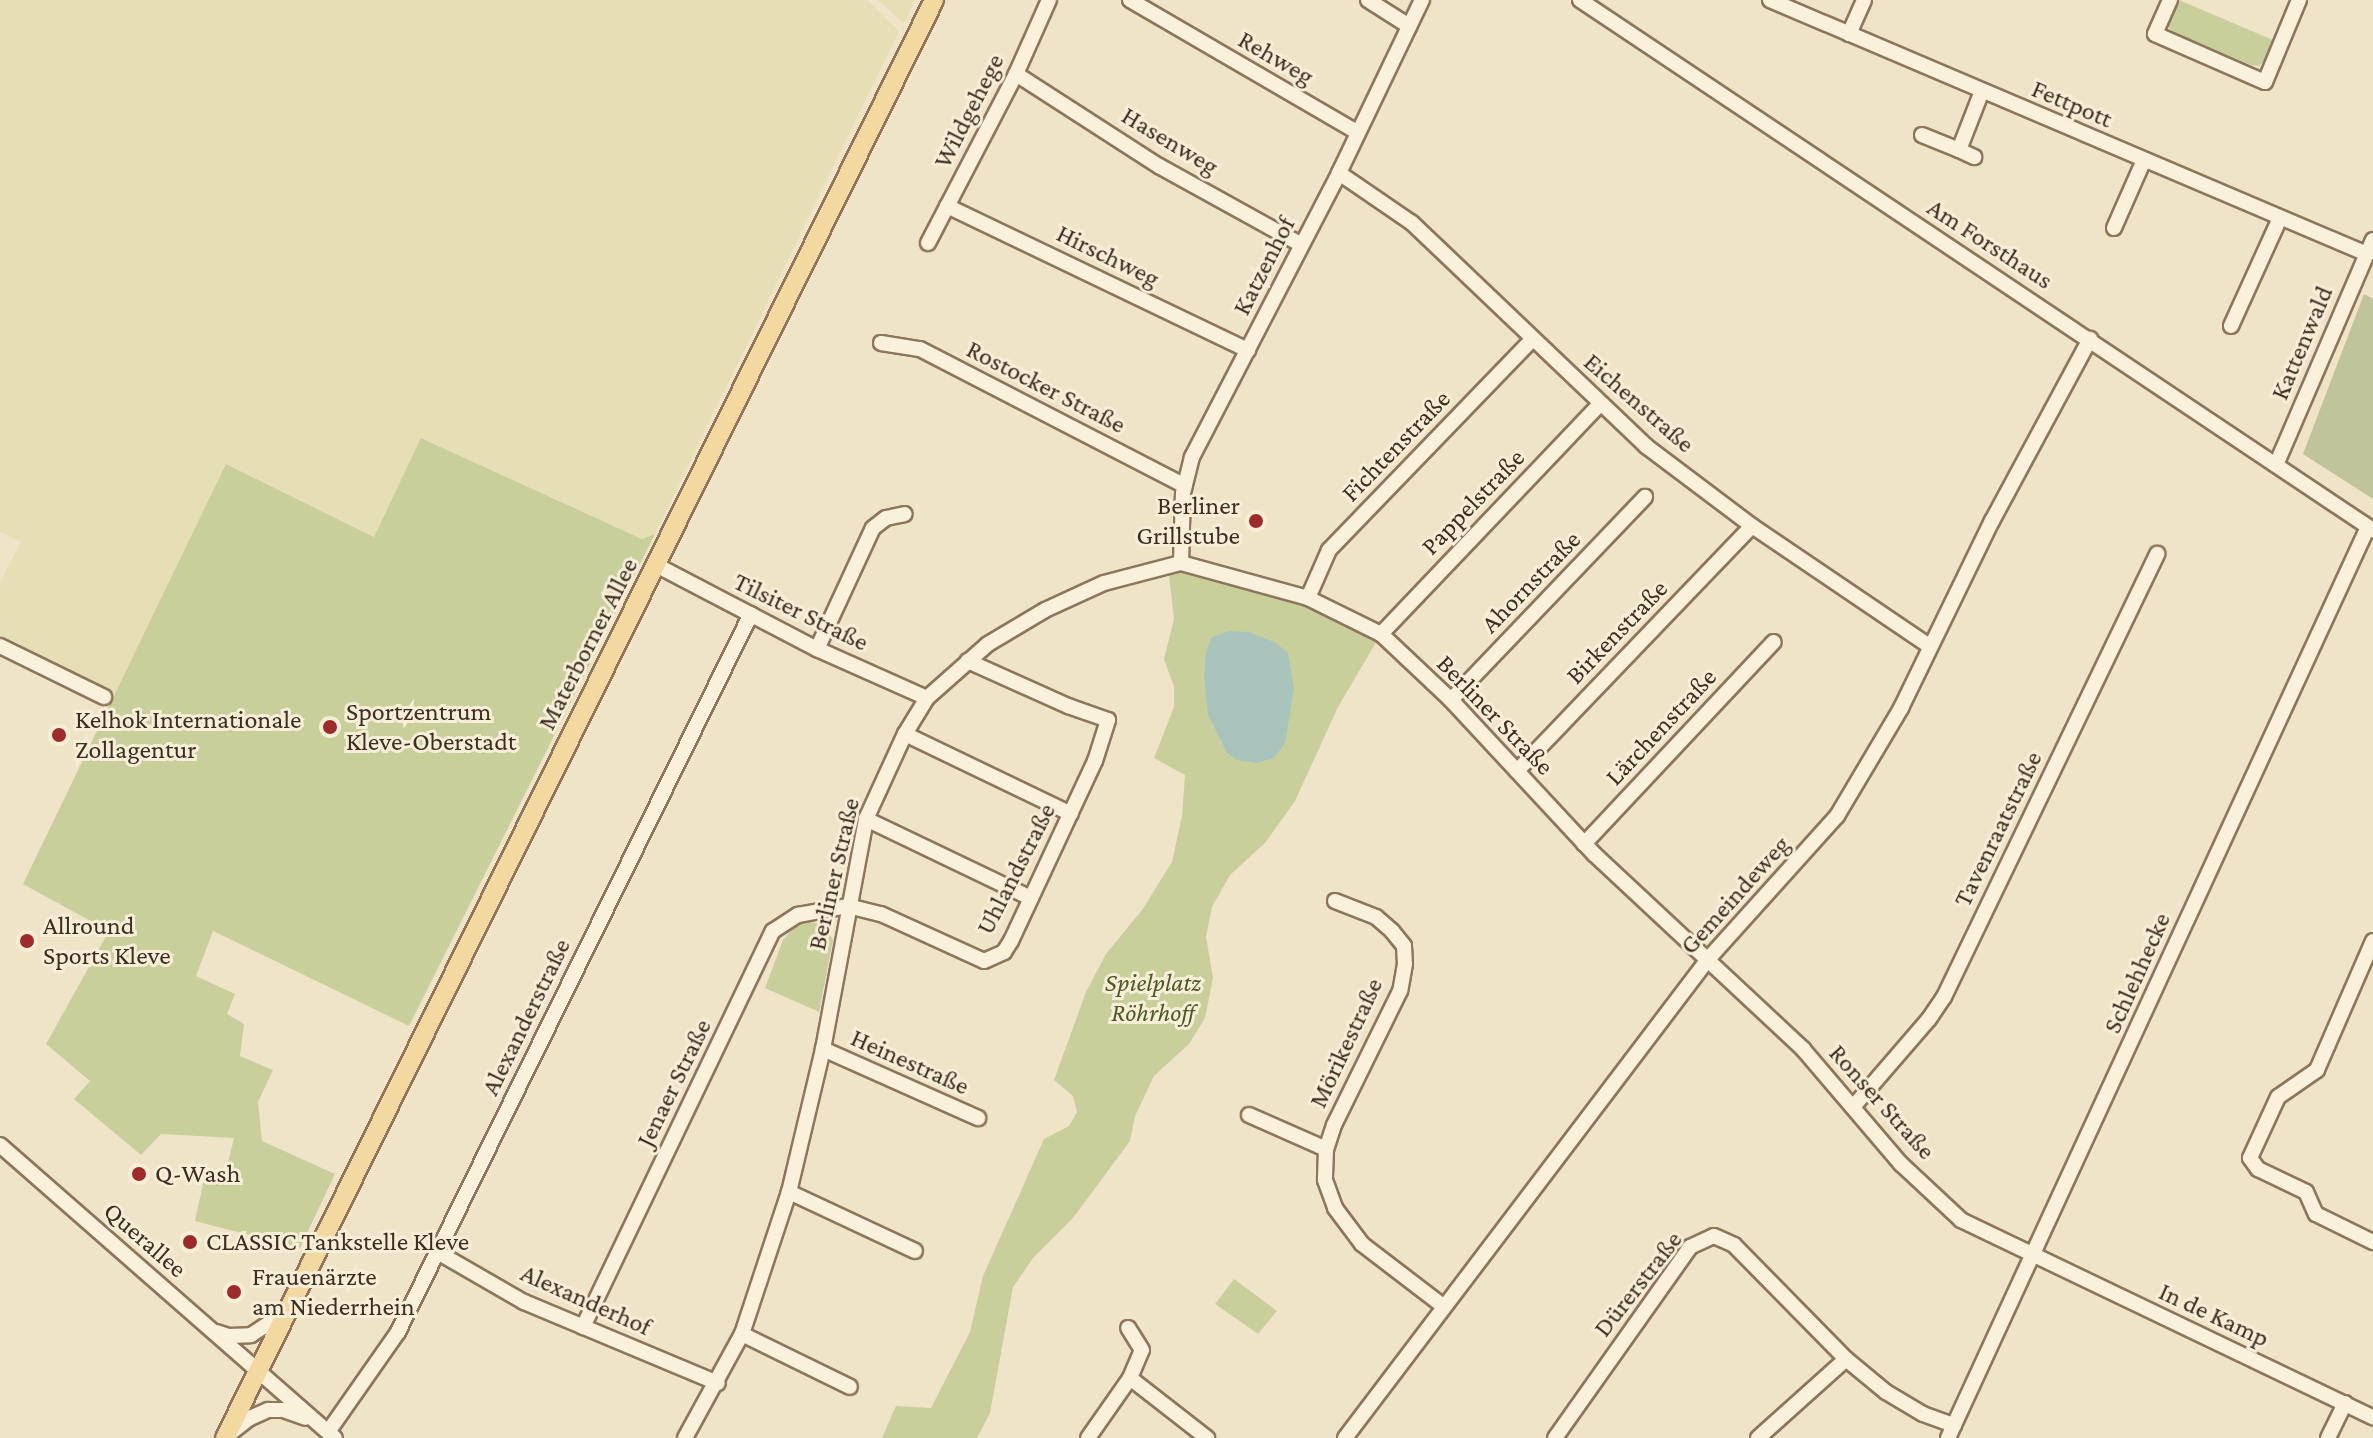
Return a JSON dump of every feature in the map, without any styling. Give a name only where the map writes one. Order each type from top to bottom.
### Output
[{"type":"main road","name":"Materborner Allee","points":[[225,1438],[934,0]]},
{"type":"street","name":"Wildgehege","points":[[928,243],[1016,74],[1049,0]]},
{"type":"street","name":"Rehweg","points":[[1130,0],[1357,132]]},
{"type":"street","points":[[1368,0],[1409,26]]},
{"type":"street","name":"Katzenhof","points":[[1181,563],[1185,486],[1192,457],[1339,173],[1422,0]]},
{"type":"street","name":"Fettpott","points":[[1770,0],[2367,254]]},
{"type":"street","points":[[1849,34],[1864,0]]},
{"type":"street","points":[[2170,0],[2155,34],[2265,82],[2299,0]]},
{"type":"street","name":"Am Forsthaus","points":[[1583,1],[2371,528]]},
{"type":"street","name":"Hasenweg","points":[[1016,74],[1159,166],[1302,245]]},
{"type":"street","points":[[1959,150],[1982,91]]},
{"type":"street","points":[[1922,135],[1974,157]]},
{"type":"street","points":[[2114,228],[2144,160]]},
{"type":"street","name":"Eichenstraße","points":[[1339,173],[1412,223],[1646,446],[1752,526],[1928,645]]},
{"type":"street","name":"Hirschweg","points":[[947,206],[1248,350]]},
{"type":"street","points":[[2231,326],[2280,218]]},
{"type":"street","name":"Kattenwald","points":[[2276,465],[2373,240]]},
{"type":"street","name":"Fichtenstraße","points":[[1308,598],[1329,550],[1533,339]]},
{"type":"street","name":"Gemeindeweg","points":[[1345,1438],[1709,958],[1837,816],[1901,708],[1928,645],[2090,339]]},
{"type":"street","name":"Rostocker Straße","points":[[881,343],[920,349],[1185,486]]},
{"type":"street","name":"Pappelstraße","points":[[1381,634],[1600,404]]},
{"type":"street","name":"Ahornstraße","points":[[1451,700],[1645,497]]},
{"type":"street","points":[[817,649],[873,528],[886,518],[905,514]]},
{"type":"street","name":"Birkenstraße","points":[[1517,771],[1752,526]]},
{"type":"street","name":"Schlehhecke","points":[[1951,1432],[2371,528]]},
{"type":"street","name":"Tavenraatstraße","points":[[1853,1107],[1929,1019],[1944,997],[2157,554]]},
{"type":"street","name":"Berliner Straße","points":[[685,1438],[718,1383],[742,1334],[789,1192],[823,1049],[866,819],[905,734],[927,698],[988,644],[1045,610],[1104,583],[1181,563],[1308,598],[1381,634],[1451,700],[1584,844],[1709,958]]},
{"type":"street","name":"Tilsiter Straße","points":[[656,565],[817,649],[927,698]]},
{"type":"street","name":"Alexanderstraße","points":[[332,1435],[398,1332],[439,1253],[751,614]]},
{"type":"street","name":"Lärchenstraße","points":[[1584,844],[1774,642]]},
{"type":"street","points":[[0,646],[104,697]]},
{"type":"street","name":"Uhlandstraße","points":[[848,906],[881,914],[984,961],[1004,952],[1031,898],[1095,761],[1108,720],[1068,706],[968,661]]},
{"type":"street","points":[[905,734],[1071,814]]},
{"type":"street","points":[[866,819],[1031,898]]},
{"type":"street","name":"Mörikestraße","points":[[1335,901],[1376,917],[1392,931],[1404,946],[1405,964],[1400,991],[1334,1125],[1326,1149],[1325,1180],[1335,1208],[1346,1224],[1385,1265],[1443,1306]]},
{"type":"street","name":"Jenaer Straße","points":[[583,1327],[773,931],[798,915],[848,906]]},
{"type":"street","points":[[2373,941],[2317,1070],[2278,1097],[2250,1158],[2258,1169],[2306,1192],[2316,1214],[2373,1242]]},
{"type":"street","name":"Ronser Straße","points":[[1709,958],[1803,1049],[1901,1164],[1961,1220],[2034,1258]]},
{"type":"street","name":"Heinestraße","points":[[823,1049],[978,1118]]},
{"type":"street","name":"Mörikestraße","points":[[1249,1115],[1326,1149]]},
{"type":"street","name":"Querallee","points":[[0,1145],[332,1435]]},
{"type":"street","points":[[789,1192],[915,1251]]},
{"type":"street","name":"Dürerstraße","points":[[1555,1438],[1690,1247],[1701,1239],[1714,1236],[1734,1245],[1846,1359],[1886,1392],[1951,1432]]},
{"type":"street","name":"Alexanderhof","points":[[439,1253],[524,1302],[718,1383]]},
{"type":"street","name":"In de Kamp","points":[[2034,1258],[2373,1417]]},
{"type":"street","points":[[208,1329],[243,1337],[256,1333],[286,1312]]},
{"type":"street","points":[[1088,1438],[1130,1378],[1142,1350],[1128,1328]]},
{"type":"street","points":[[742,1334],[850,1387]]},
{"type":"street","points":[[1758,1438],[1846,1359]]},
{"type":"street","points":[[1130,1378],[1207,1438]]},
{"type":"street","points":[[2328,1438],[2345,1403]]},
{"type":"street","points":[[225,1438],[250,1418],[268,1410],[283,1410],[314,1420]]},
{"type":"shaded area","points":[[0,0],[867,0],[899,31],[655,534],[642,539],[422,438],[375,537],[227,464],[114,698],[0,637],[0,582],[21,542],[0,532]]},
{"type":"shaded area","points":[[878,0],[915,0],[904,24]]},
{"type":"green space","points":[[2179,0],[2273,40],[2265,60],[2259,66],[2251,65],[2174,33],[2168,27],[2169,20]]},
{"type":"green space","points":[[2364,294],[2373,299],[2373,499],[2303,454]]},
{"type":"green space","name":"Sportzentrum Kleve-Oberstadt","points":[[421,438],[642,539],[655,534],[409,1026],[213,931],[196,976],[235,994],[227,1014],[244,1024],[240,1056],[273,1070],[258,1102],[262,1141],[335,1174],[300,1248],[195,1221],[204,1179],[224,1180],[234,1138],[161,1134],[141,1155],[74,1099],[90,1081],[46,1044],[109,931],[23,884],[226,464],[374,537]]},
{"type":"green space","name":"Spielplatz Röhrhoff","points":[[1168,566],[1308,598],[1381,634],[1338,707],[1295,801],[1265,843],[1230,875],[1212,907],[1206,937],[1213,978],[1205,1018],[1189,1044],[1154,1076],[1135,1116],[1130,1141],[1073,1218],[1033,1258],[1013,1287],[990,1413],[977,1438],[882,1438],[896,1406],[931,1408],[970,1332],[983,1276],[1044,1139],[1069,1126],[1077,1112],[1073,1096],[1054,1080],[1086,992],[1106,954],[1142,910],[1172,862],[1182,816],[1185,775],[1154,758],[1174,707],[1174,687],[1164,659],[1174,619]]},
{"type":"green space","points":[[801,920],[824,925],[833,940],[819,1012],[765,988],[783,940]]},
{"type":"green space","points":[[1234,1279],[1277,1311],[1258,1334],[1215,1304]]},
{"type":"water","points":[[1228,631],[1249,632],[1276,643],[1288,653],[1294,689],[1285,743],[1274,758],[1256,763],[1237,760],[1227,753],[1208,715],[1204,676],[1206,653],[1211,638]]},
{"type":"place","name":"Berliner Grillstube","points":[[1256,521]]},
{"type":"place","name":"Sportzentrum Kleve-Oberstadt","points":[[330,727]]},
{"type":"place","name":"Kelhok Internationale Zollagentur","points":[[59,735]]},
{"type":"place","name":"Allround Sports Kleve","points":[[27,941]]},
{"type":"place","name":"Q-Wash","points":[[139,1174]]},
{"type":"place","name":"CLASSIC Tankstelle Kleve","points":[[190,1242]]},
{"type":"place","name":"Frauenärzte am Niederrhein","points":[[234,1292]]}]
